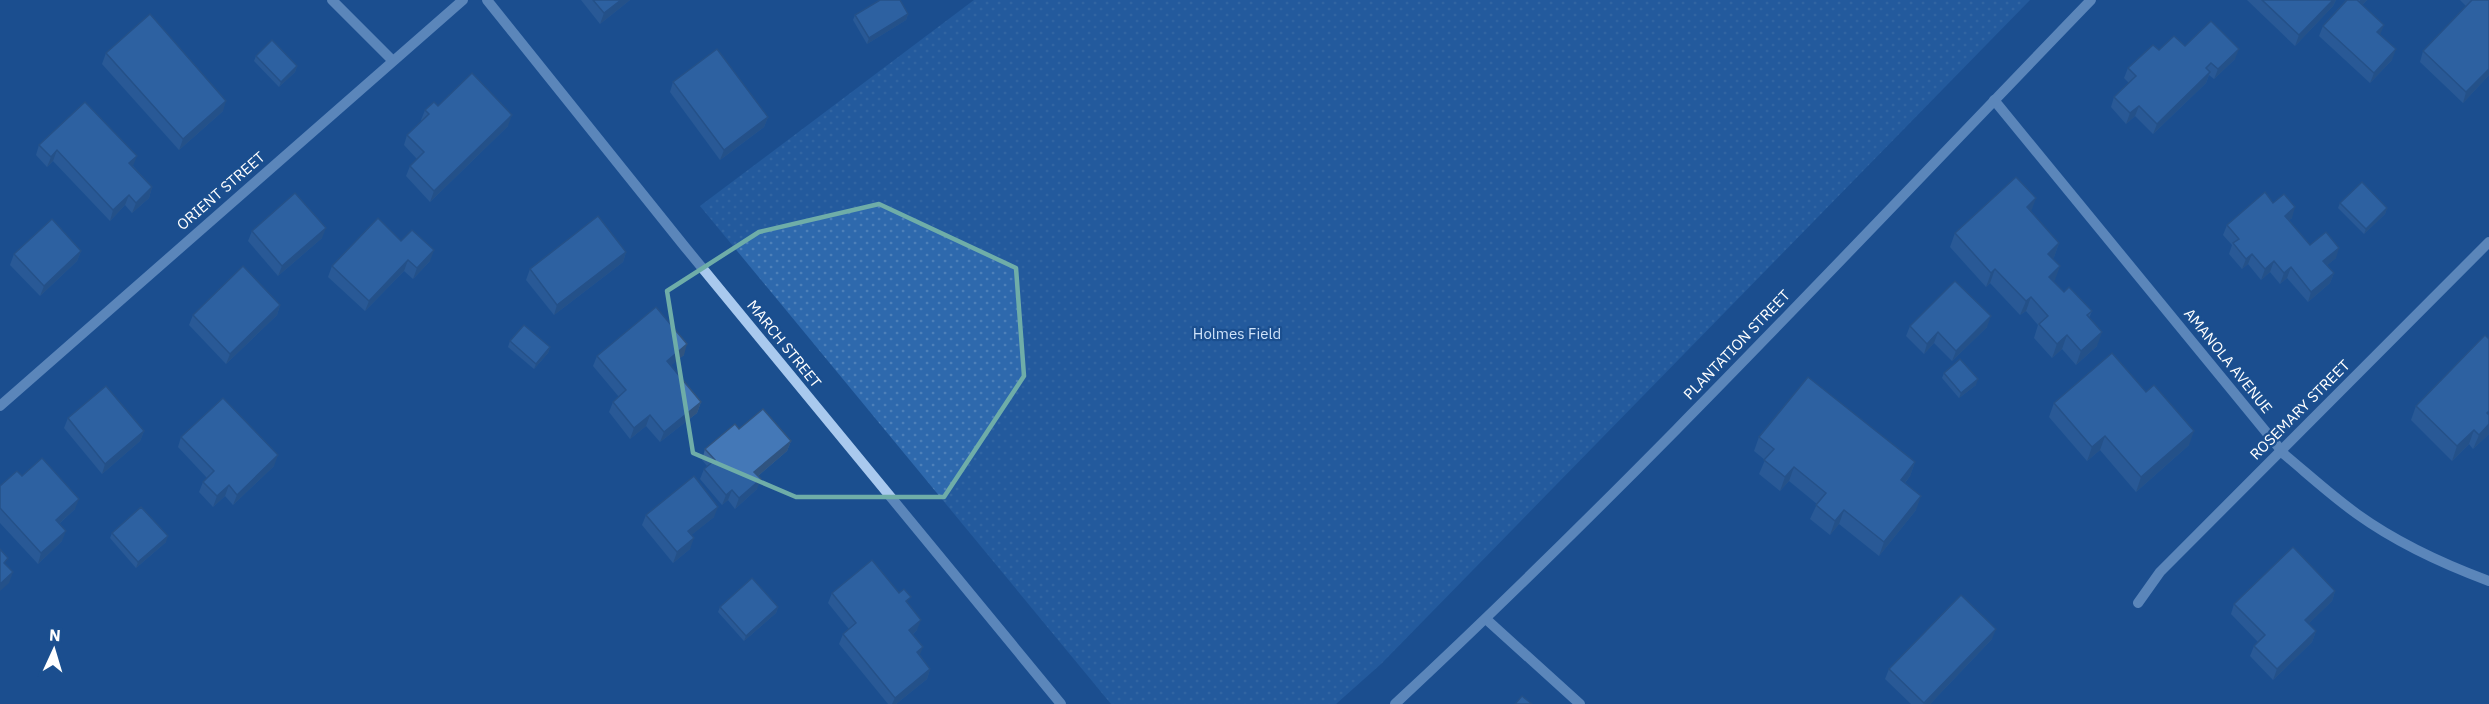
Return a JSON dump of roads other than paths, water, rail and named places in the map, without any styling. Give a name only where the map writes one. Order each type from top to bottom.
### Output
[{"type":"street","points":[[332,0],[392,60]]},
{"type":"street","name":"ORIENT STREET","points":[[0,406],[463,0]]},
{"type":"street","name":"MARCH STREET","points":[[487,0],[685,247],[1060,704]]},
{"type":"street","name":"PLANTATION STREET","points":[[1395,704],[1486,619],[1698,407],[2091,0]]},
{"type":"street","name":"AMANOLA AVENUE","points":[[1994,100],[2281,450],[2333,496],[2382,531],[2434,558],[2489,581]]},
{"type":"street","name":"ROSEMARY STREET","points":[[2138,603],[2160,572],[2489,242]]},
{"type":"street","points":[[1486,619],[1580,704]]},
{"type":"park label","name":"Holmes Field","points":[[1237,334]]}]
